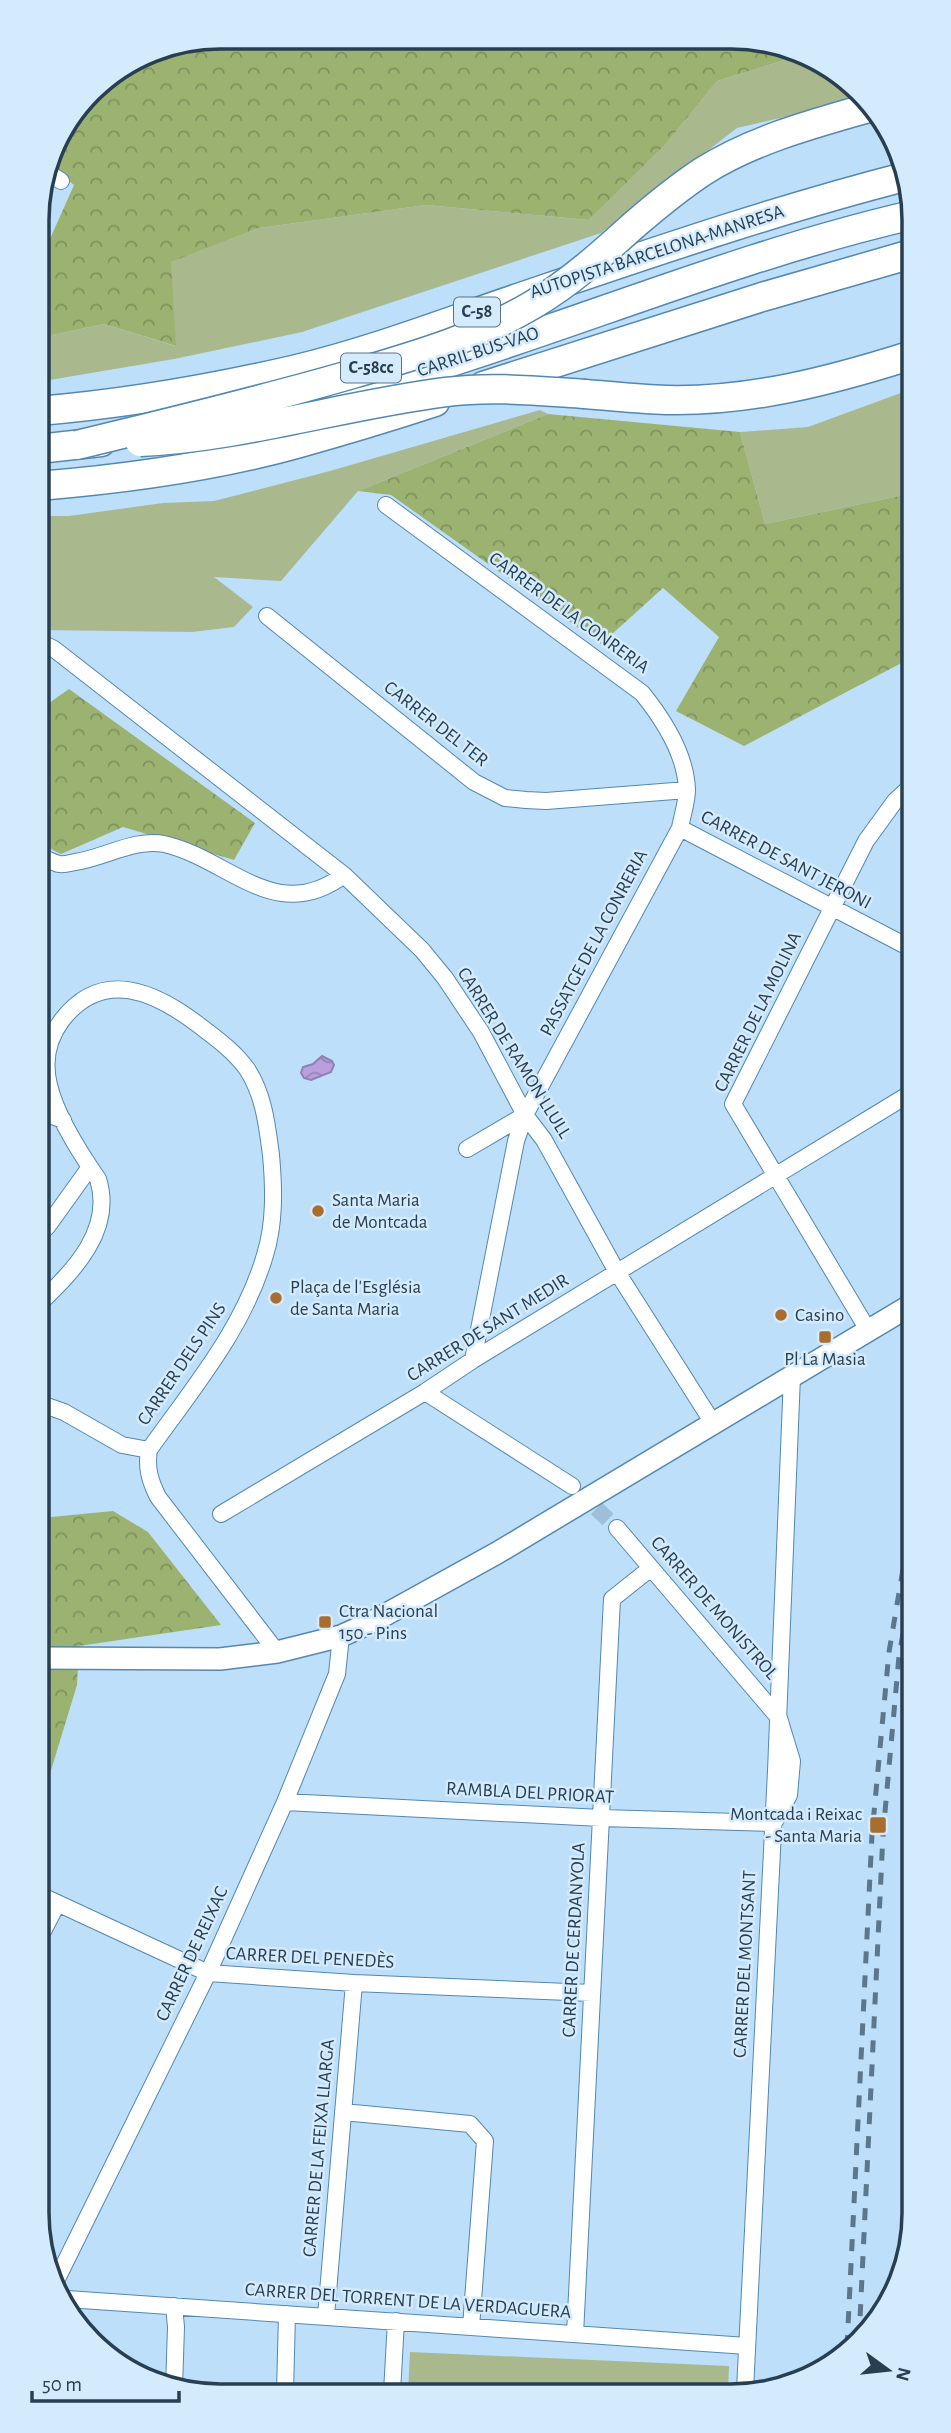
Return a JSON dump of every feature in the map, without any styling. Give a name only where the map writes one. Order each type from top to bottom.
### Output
[{"type":"highway","name":"C-58cc","points":[[78,445],[304,388],[431,351],[502,322],[553,292],[607,250],[667,197],[704,171],[743,150],[862,110]]},
{"type":"highway","name":"AUTOPISTA BARCELONA-MANRESA","points":[[49,410],[152,396],[294,370],[372,348],[820,198],[897,179]]},
{"type":"highway","name":"CARRIL BUS-VAO","points":[[49,448],[159,434],[231,420],[357,389],[433,367],[774,253],[902,218]]},
{"type":"highway","points":[[49,485],[150,473],[295,444],[582,356],[762,297],[902,258]]},
{"type":"highway","name":"C-58cc","points":[[78,445],[179,440],[449,392],[519,390],[667,400],[761,393],[824,381],[902,358]]},
{"type":"main road","points":[[49,1658],[220,1659],[277,1653],[341,1636],[385,1615],[497,1553],[902,1310]]},
{"type":"street","name":"CARRER DE LA CONRERIA","points":[[386,505],[642,692],[662,718],[680,758],[687,790],[680,828]]},
{"type":"street","name":"CARRER DEL TER","points":[[267,616],[474,782],[505,797],[546,800],[687,790]]},
{"type":"street","name":"CARRER DE RAMON LLULL","points":[[49,646],[344,875],[422,950],[445,978],[481,1032],[525,1115],[544,1140],[617,1272],[713,1423]]},
{"type":"street","name":"CARRER DE LA MOLINA","points":[[868,1330],[733,1104],[866,841],[902,794]]},
{"type":"street","name":"CARRER DE SANT JERONI","points":[[680,828],[902,944]]},
{"type":"street","name":"PASSATGE DE LA CONRERIA","points":[[473,1360],[516,1141],[525,1115],[680,828]]},
{"type":"street","points":[[49,860],[61,864],[94,859],[138,844],[163,844],[274,892],[298,895],[315,892],[344,875]]},
{"type":"street","name":"CARRER DELS PINS","points":[[49,1044],[73,1007],[86,997],[101,990],[138,991],[176,1007],[232,1050],[259,1092],[265,1109],[272,1172],[273,1206],[266,1254],[239,1321],[149,1450],[148,1472],[158,1497],[277,1653]]},
{"type":"street","name":"CARRER DELS PINS","points":[[49,1086],[63,1120],[98,1179],[102,1192],[99,1218],[88,1250],[49,1294]]},
{"type":"street","name":"CARRER DE SANT MEDIR","points":[[220,1514],[425,1392],[902,1098]]},
{"type":"street","points":[[49,1115],[63,1120]]},
{"type":"street","points":[[467,1149],[525,1115]]},
{"type":"street","points":[[49,1224],[90,1167]]},
{"type":"street","points":[[773,1823],[789,1794],[792,1760],[779,1717],[792,1376]]},
{"type":"street","points":[[425,1392],[572,1486]]},
{"type":"street","points":[[49,1407],[64,1412],[122,1445],[149,1450]]},
{"type":"street","name":"CARRER DE MONISTROL","points":[[617,1528],[779,1717]]},
{"type":"street","name":"CARRER DE CERDANYOLA","points":[[575,2334],[612,1599],[651,1568]]},
{"type":"street","name":"CARRER DE REIXAC","points":[[60,2273],[208,1973],[285,1802],[337,1674],[341,1636]]},
{"type":"street","name":"RAMBLA DEL PRIORAT","points":[[285,1802],[601,1818],[773,1823]]},
{"type":"street","name":"CARRER DEL MONTSANT","points":[[745,2383],[773,1823]]},
{"type":"street","name":"CARRER DEL PENEDÈS","points":[[49,1900],[208,1973],[354,1983],[592,1993]]},
{"type":"street","points":[[49,1919],[57,1904]]},
{"type":"street","name":"CARRER DE LA FEIXA LLARGA","points":[[326,2316],[354,1983]]},
{"type":"street","points":[[343,2112],[470,2123],[485,2141],[471,2327]]},
{"type":"street","name":"CARRER DEL TORRENT DE LA VERDAGUERA","points":[[72,2299],[747,2346]]},
{"type":"street","points":[[174,2306],[174,2378]]},
{"type":"street","points":[[285,2384],[287,2314]]},
{"type":"street","points":[[392,2384],[396,2321]]},
{"type":"green space","points":[[731,49],[754,50],[788,59],[717,81],[665,145],[589,220],[426,205],[259,228],[171,262],[176,346],[104,324],[49,336],[49,241],[74,185],[56,171],[72,134],[91,107],[134,72],[165,58],[197,50]]},
{"type":"green space","points":[[788,59],[826,78],[851,98],[810,111],[737,128],[601,233],[302,332],[174,359],[49,380],[49,336],[104,324],[175,346],[170,262],[259,228],[426,205],[589,220],[665,145],[717,81]]},
{"type":"green space","points":[[902,393],[902,495],[765,524],[740,432],[808,427]]},
{"type":"green space","points":[[540,410],[548,414],[358,491],[281,581],[214,577],[253,607],[234,627],[192,632],[49,630],[49,516],[69,516],[163,503],[214,501],[330,471]]},
{"type":"green space","points":[[548,414],[740,432],[765,524],[902,495],[902,663],[744,746],[676,711],[719,637],[663,588],[601,644],[391,495],[358,491]]},
{"type":"green space","points":[[69,689],[255,823],[234,860],[123,827],[61,854],[49,848],[49,703]]},
{"type":"green space","points":[[113,1511],[148,1532],[221,1625],[79,1646],[77,1685],[49,1777],[49,1517]]},
{"type":"green space","points":[[410,2352],[729,2366],[728,2384],[408,2384]]},
{"type":"water","points":[[322,1056],[332,1061],[334,1065],[331,1072],[311,1080],[304,1078],[301,1073],[303,1067],[313,1064]]},
{"type":"tunnel","points":[[579,1492],[617,1528]]},
{"type":"railway","points":[[847,2339],[872,1834],[889,1652],[902,1575]]},
{"type":"railway","points":[[860,2326],[883,1834],[902,1639]]},
{"type":"place","name":"Santa Maria de Montcada","points":[[318,1211]]},
{"type":"place","name":"Plaça de l'Església de Santa Maria","points":[[276,1298]]},
{"type":"place","name":"Casino","points":[[781,1315]]},
{"type":"place","name":"Pl La Masia","points":[[825,1337]]},
{"type":"place","name":"Ctra Nacional 150 - Pins","points":[[325,1622]]},
{"type":"place","name":"Montcada i Reixac - Santa Maria","points":[[878,1825]]}]
